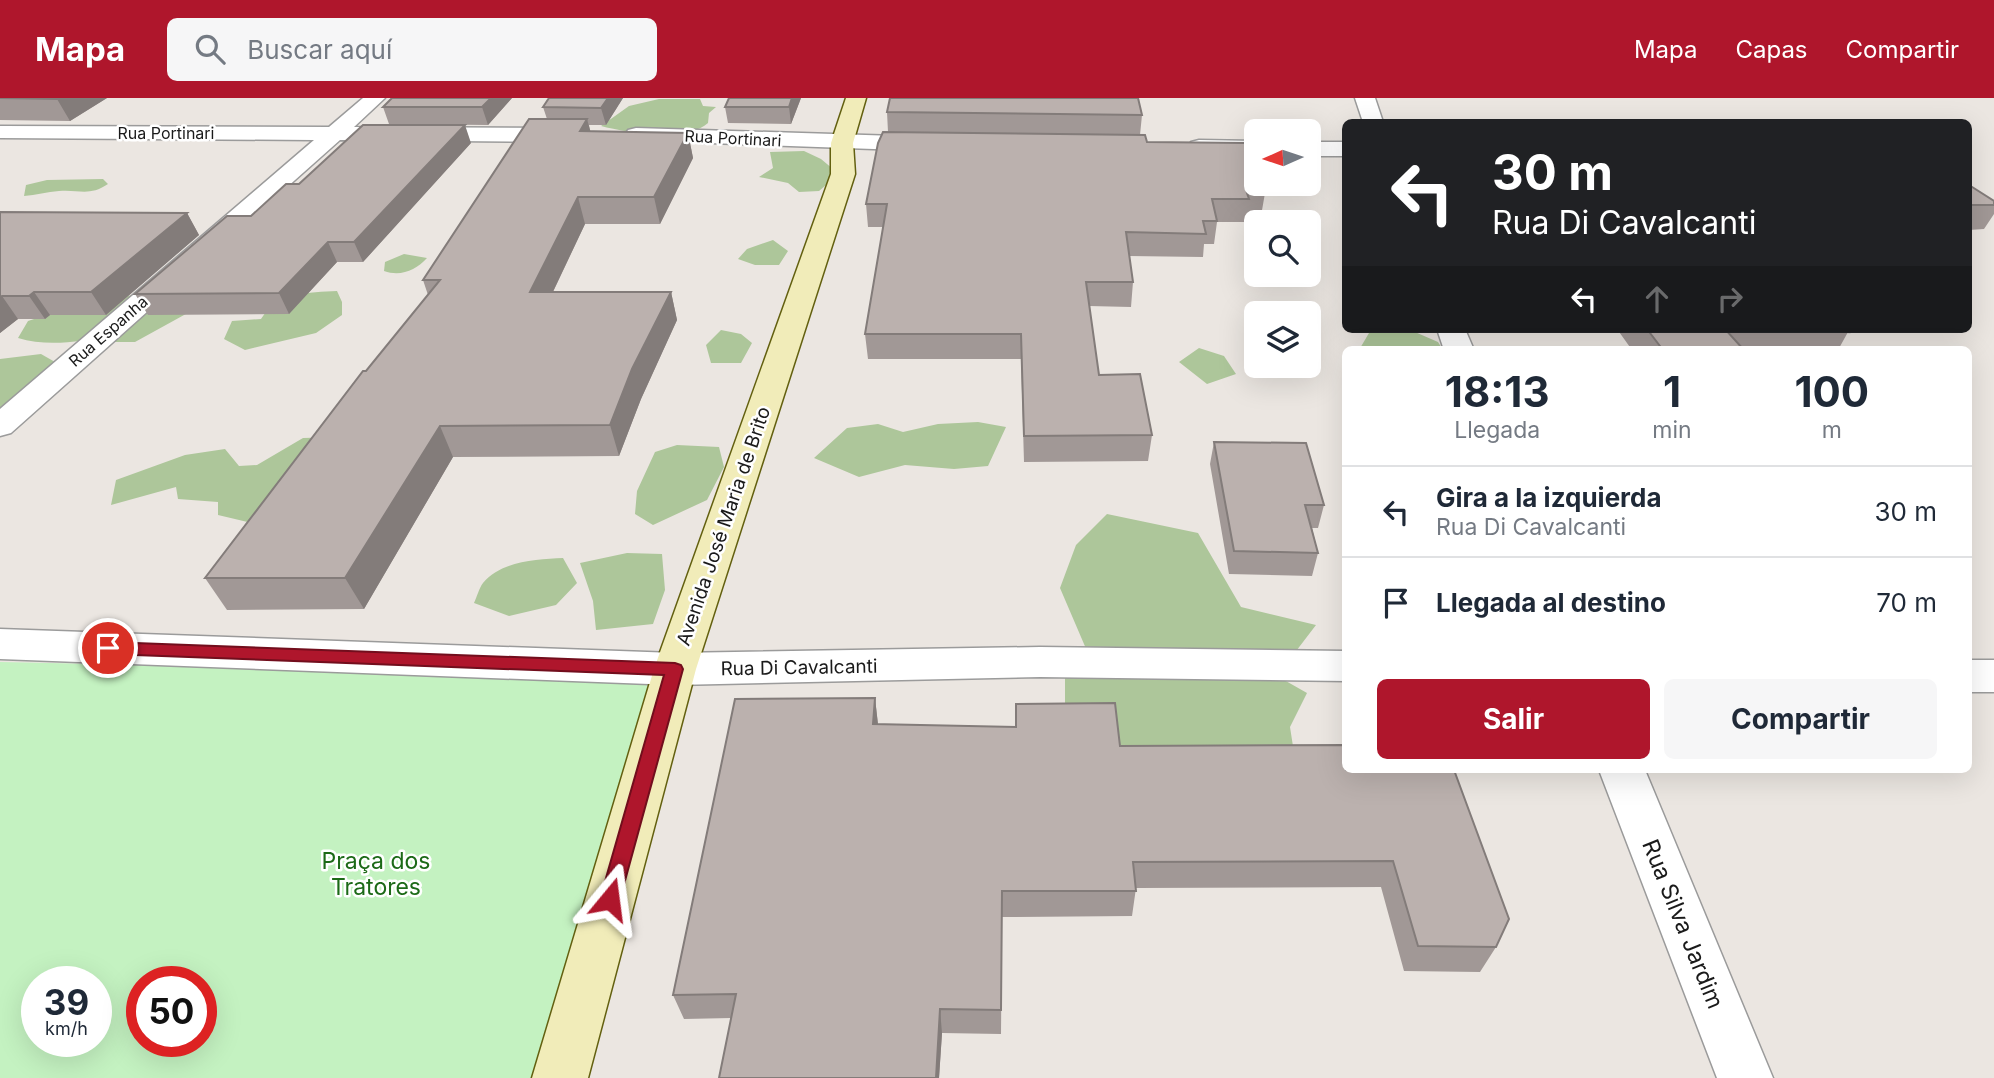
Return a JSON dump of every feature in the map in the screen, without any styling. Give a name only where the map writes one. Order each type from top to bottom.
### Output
[{"type":"main road","name":"Avenida José Maria de Brito","points":[[560,1078],[675,669],[843,174],[842,143],[856,98]]},
{"type":"street","name":"Rua Espanha","points":[[0,426],[375,98]]},
{"type":"street","points":[[1365,98],[1372,119]]},
{"type":"street","name":"Rua Portinari","points":[[0,132],[589,135]]},
{"type":"street","name":"Rua Portinari","points":[[616,135],[945,144]]},
{"type":"street","points":[[1178,146],[1244,148]]},
{"type":"street","points":[[1321,149],[1342,149]]},
{"type":"street","name":"Rua Di Cavalcanti","points":[[0,644],[675,669],[1040,662],[1342,666]]},
{"type":"street","points":[[1972,676],[1994,676]]},
{"type":"street","name":"Rua Silva Jardim","points":[[1623,773],[1745,1078]]},
{"type":"green space","points":[[659,99],[700,99],[703,106],[716,107],[709,113],[708,123],[687,132],[641,133],[601,126],[629,106]]},
{"type":"green space","points":[[804,151],[821,159],[839,174],[819,191],[799,192],[788,183],[759,177],[773,168],[770,152]]},
{"type":"green space","points":[[103,179],[108,184],[95,190],[24,196],[26,185],[47,180]]},
{"type":"green space","points":[[773,240],[788,251],[779,265],[755,265],[738,259],[747,249]]},
{"type":"green space","points":[[404,254],[427,258],[408,271],[384,271],[385,262]]},
{"type":"green space","points":[[337,291],[342,302],[342,315],[316,333],[245,350],[224,339],[232,321],[261,319],[276,304],[295,296]]},
{"type":"green space","points":[[163,292],[204,304],[135,342],[115,342],[110,335],[64,342],[18,338],[28,321],[78,306]]},
{"type":"green space","points":[[721,330],[741,334],[752,343],[741,363],[711,363],[706,345]]},
{"type":"green space","points":[[1369,333],[1417,333],[1438,342],[1440,346],[1361,346]]},
{"type":"green space","points":[[1199,348],[1224,356],[1236,374],[1207,384],[1179,362]]},
{"type":"green space","points":[[41,354],[69,370],[64,386],[28,405],[0,411],[0,359]]},
{"type":"green space","points":[[978,422],[1006,427],[988,466],[954,469],[905,465],[859,477],[814,458],[847,428],[878,424],[903,432],[938,424]]},
{"type":"green space","points":[[338,437],[260,525],[218,515],[218,502],[178,499],[176,487],[111,505],[116,480],[185,455],[225,449],[239,466],[257,465],[303,438]]},
{"type":"green space","points":[[677,445],[719,447],[724,467],[707,500],[653,525],[635,514],[637,491],[655,452]]},
{"type":"green space","points":[[1107,514],[1198,533],[1241,607],[1316,625],[1277,676],[1307,693],[1290,727],[1297,772],[1298,819],[1065,725],[1065,677],[1087,651],[1060,588],[1076,545]]},
{"type":"green space","points":[[627,553],[662,554],[665,590],[653,624],[596,630],[593,601],[580,563]]},
{"type":"green space","points":[[563,558],[577,583],[556,605],[509,616],[474,603],[483,583],[499,570],[531,561]]},
{"type":"green space","name":"Praça dos Tratores","points":[[0,662],[671,676],[533,1078],[0,1078]]},
{"type":"building","points":[[392,98],[491,98],[482,107],[383,107]]},
{"type":"building","points":[[549,98],[608,98],[601,108],[543,107]]},
{"type":"building","points":[[729,98],[792,98],[789,107],[725,107]]},
{"type":"building","points":[[890,98],[1138,98],[1142,115],[887,112]]},
{"type":"building","points":[[529,119],[587,119],[580,131],[688,133],[654,197],[578,197],[530,292],[671,292],[632,369],[610,425],[440,426],[345,578],[205,578],[363,371],[366,371],[440,280],[423,280]]},
{"type":"building","points":[[363,125],[465,125],[354,242],[328,242],[279,293],[135,294],[227,216],[251,216],[286,184],[299,184]]},
{"type":"building","points":[[883,132],[1145,135],[1147,142],[1244,143],[1244,196],[1249,199],[1212,199],[1217,221],[1203,221],[1206,234],[1126,232],[1133,282],[1086,282],[1099,375],[1140,374],[1152,435],[1024,436],[1021,334],[865,334],[887,204],[866,204],[878,143]]},
{"type":"building","points":[[1972,187],[1994,201],[1994,205],[1972,205]]},
{"type":"building","points":[[0,212],[187,213],[91,292],[34,292],[29,296],[0,297]]},
{"type":"building","points":[[1650,333],[1729,333],[1740,346],[1660,346]]},
{"type":"building","points":[[1214,442],[1306,443],[1324,505],[1305,505],[1318,553],[1234,551]]},
{"type":"building","points":[[875,698],[873,724],[1016,727],[1016,704],[1115,703],[1120,746],[1342,745],[1342,773],[1455,773],[1509,919],[1496,947],[1418,946],[1393,861],[1133,862],[1136,891],[1002,891],[1001,1010],[940,1009],[936,1078],[719,1078],[736,994],[673,995],[735,699]]},
{"type":"route","points":[[108,648],[675,669],[610,899]]}]
